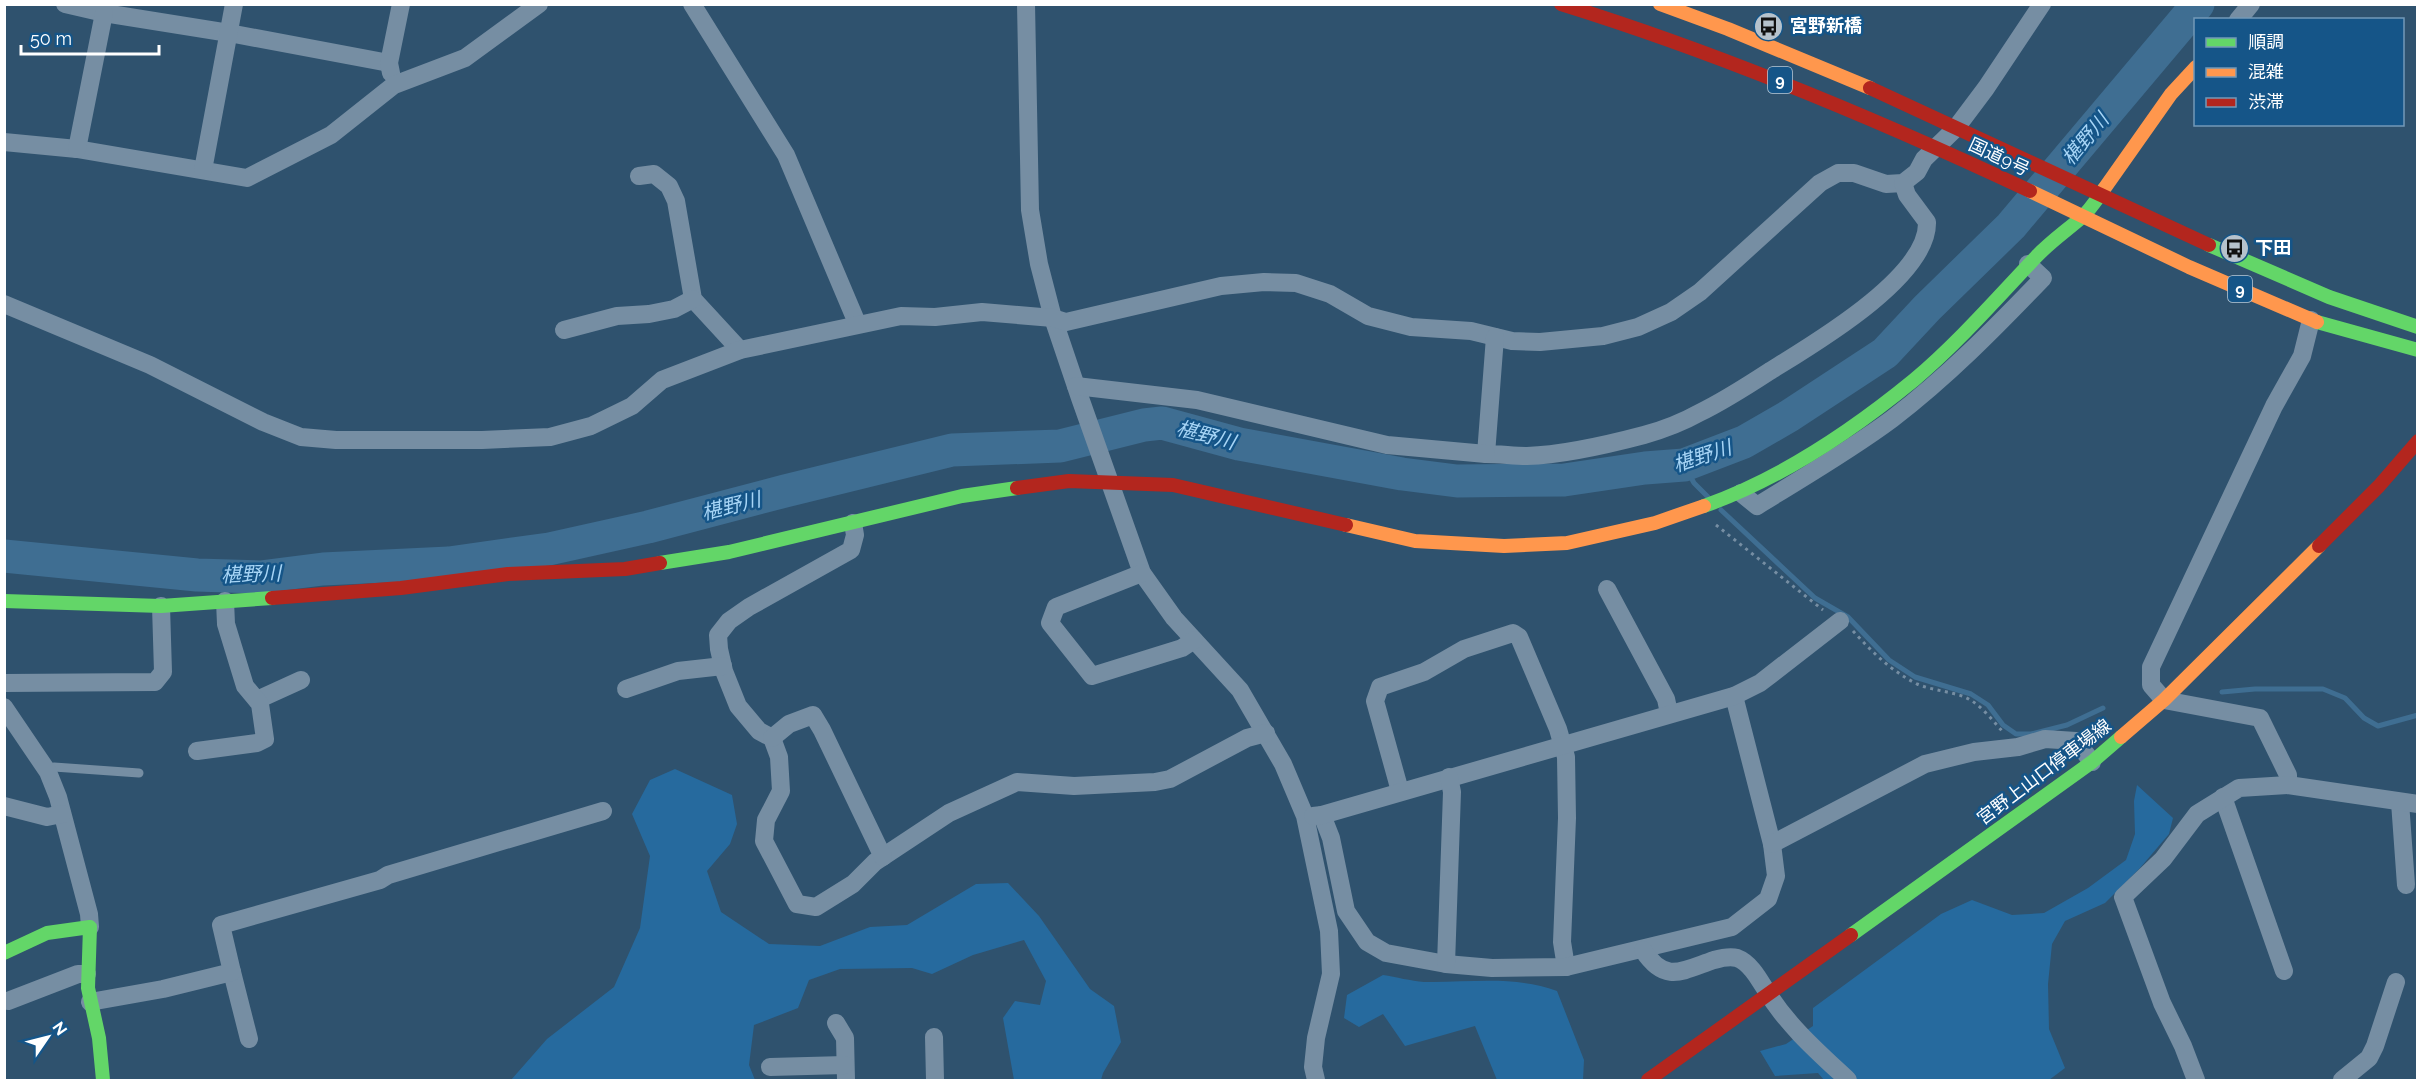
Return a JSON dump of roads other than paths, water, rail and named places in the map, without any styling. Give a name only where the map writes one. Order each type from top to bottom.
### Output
[{"type":"main road","name":"国道9号","points":[[1562,4],[1714,54],[1856,111],[2312,320],[2418,350]]},
{"type":"main road","name":"国道9号","points":[[1660,4],[1697,10],[2008,152],[2085,190],[2332,300],[2418,327]]},
{"type":"main road","points":[[2028,264],[2075,213],[2099,196],[2171,94],[2194,69]]},
{"type":"main road","name":"宮野上山口停車場線","points":[[1648,1080],[2092,762],[2164,700],[2379,486],[2418,441]]},
{"type":"main road","points":[[4,601],[161,606],[401,588],[508,574],[625,569],[729,552],[962,496],[1069,481],[1110,480],[1173,485],[1415,541],[1492,545],[1567,543],[1655,524],[1741,494]]},
{"type":"main road","points":[[4,953],[47,933],[90,927],[87,974],[90,1002],[99,1038],[103,1080]]},
{"type":"street","points":[[203,170],[234,4]]},
{"type":"street","points":[[394,85],[389,63],[401,4]]},
{"type":"street","points":[[4,142],[77,149],[247,178],[331,135],[394,85],[465,58],[539,4]]},
{"type":"street","points":[[692,4],[786,155],[857,324]]},
{"type":"street","points":[[1026,4],[1030,210],[1039,264],[1053,318],[1142,573],[1174,618],[1240,690],[1266,733],[1298,795],[1331,838],[1346,911],[1367,942],[1386,953],[1446,964],[1492,968],[1566,967],[1732,927],[1768,899],[1776,876],[1772,844],[1734,696]]},
{"type":"street","points":[[4,304],[150,365],[273,426],[301,437],[336,440],[482,440],[550,437],[591,426],[632,406],[662,380],[740,350],[857,324],[901,316],[935,317],[982,312],[1053,318],[1065,322],[1221,286],[1264,282],[1296,283],[1329,294],[1368,316],[1412,327],[1471,331],[1512,340],[1540,342],[1603,336],[1638,327],[1671,312],[1700,292],[1820,183],[1838,173],[1854,173],[1886,184],[1903,183],[1917,172],[1924,159],[1956,128],[2031,24],[2042,4]]},
{"type":"street","points":[[2240,18],[2251,4]]},
{"type":"street","points":[[75,5],[104,13],[229,33],[389,63]]},
{"type":"street","points":[[77,149],[104,13]]},
{"type":"street","points":[[639,176],[654,174],[669,186],[676,201],[693,299],[740,350]]},
{"type":"street","points":[[1078,392],[1197,400],[1387,445],[1486,454],[1527,456],[1645,435],[1698,414],[1840,328],[1907,267],[1926,239],[1927,222],[1907,195],[1903,183]]},
{"type":"street","points":[[1741,494],[1757,506],[1849,448],[1921,396],[1957,365],[2043,278],[2028,264]]},
{"type":"street","points":[[564,330],[617,316],[649,314],[674,309],[693,299]]},
{"type":"street","points":[[2289,785],[2288,775],[2260,718],[2164,700],[2151,685],[2151,667],[2274,406],[2302,356],[2312,320]]},
{"type":"street","points":[[1486,454],[1495,337]]},
{"type":"street","points":[[853,523],[855,535],[851,550],[749,607],[729,621],[718,635],[723,666],[738,706],[759,731],[772,738],[779,757],[781,791],[766,820],[764,841],[797,904],[816,907],[853,884],[862,872],[949,813],[1017,782],[1074,786],[1155,782],[1170,779],[1247,738],[1266,733]]},
{"type":"street","points":[[1142,573],[1056,607],[1050,623],[1092,676],[1182,648],[1194,640]]},
{"type":"street","points":[[1607,589],[1666,699],[1669,713]]},
{"type":"street","points":[[197,751],[257,743],[265,739],[260,704],[245,686],[226,624],[225,601]]},
{"type":"street","points":[[4,683],[156,682],[163,672],[161,606]]},
{"type":"street","points":[[1314,816],[1734,696],[1760,683],[1840,621]]},
{"type":"street","points":[[1400,791],[1374,701],[1380,687],[1424,672],[1464,649],[1513,633],[1519,637],[1566,757],[1567,819],[1562,942],[1566,967]]},
{"type":"street","points":[[626,689],[678,671],[723,666]]},
{"type":"street","points":[[257,700],[301,680]]},
{"type":"street","points":[[4,706],[48,772],[62,814],[89,914],[90,927]]},
{"type":"street","points":[[772,738],[789,724],[813,715],[883,857]]},
{"type":"street","points":[[1772,844],[1925,764],[1974,752],[2018,747],[2060,738],[2076,741],[2092,762]]},
{"type":"street","points":[[1446,964],[1452,792],[1449,777]]},
{"type":"street","points":[[2196,1080],[2183,1046],[2162,1003],[2123,897],[2163,858],[2197,814],[2239,788],[2289,785],[2409,803],[2406,885]]},
{"type":"street","points":[[2223,797],[2284,971]]},
{"type":"street","points":[[4,806],[47,817],[62,814]]},
{"type":"street","points":[[249,1039],[220,925],[380,880],[388,874],[603,811]]},
{"type":"street","points":[[1314,816],[1329,931],[1331,974],[1316,1038],[1313,1067],[1316,1080]]},
{"type":"street","points":[[1643,950],[1651,963],[1661,971],[1678,972],[1723,958],[1736,958],[1746,964],[1792,1027],[1848,1080]]},
{"type":"street","points":[[90,1002],[163,989],[231,972]]},
{"type":"street","points":[[8,1001],[78,975],[87,974]]},
{"type":"street","points":[[2342,1080],[2369,1058],[2376,1046],[2396,982]]},
{"type":"street","points":[[770,1067],[846,1073],[845,1038],[836,1023]]},
{"type":"street","points":[[934,1037],[935,1080]]},
{"type":"lane","points":[[48,772],[54,767],[139,773]]},
{"type":"waterway","name":"椹野川","points":[[4,556],[197,575],[260,577],[323,569],[449,563],[549,549],[648,527],[952,450],[1060,446],[1144,425],[1162,423],[1239,444],[1402,474],[1457,481],[1564,480],[1645,468],[1684,465],[1744,442],[1789,416],[1885,353],[1927,308],[2011,226],[2198,4]]},
{"type":"waterway","points":[[1684,465],[1694,483],[1708,497]]},
{"type":"waterway","points":[[1721,510],[1815,598],[1848,617],[1889,660],[1915,677],[1971,694],[1988,705],[2003,725],[2016,734],[2031,734],[2067,725],[2103,708]]},
{"type":"waterway","points":[[2222,692],[2255,689],[2323,689],[2345,698],[2364,718],[2378,726],[2418,715]]},
{"type":"place","name":"宮野新橋","points":[[1769,26]]},
{"type":"place","name":"下田","points":[[2234,248]]}]
